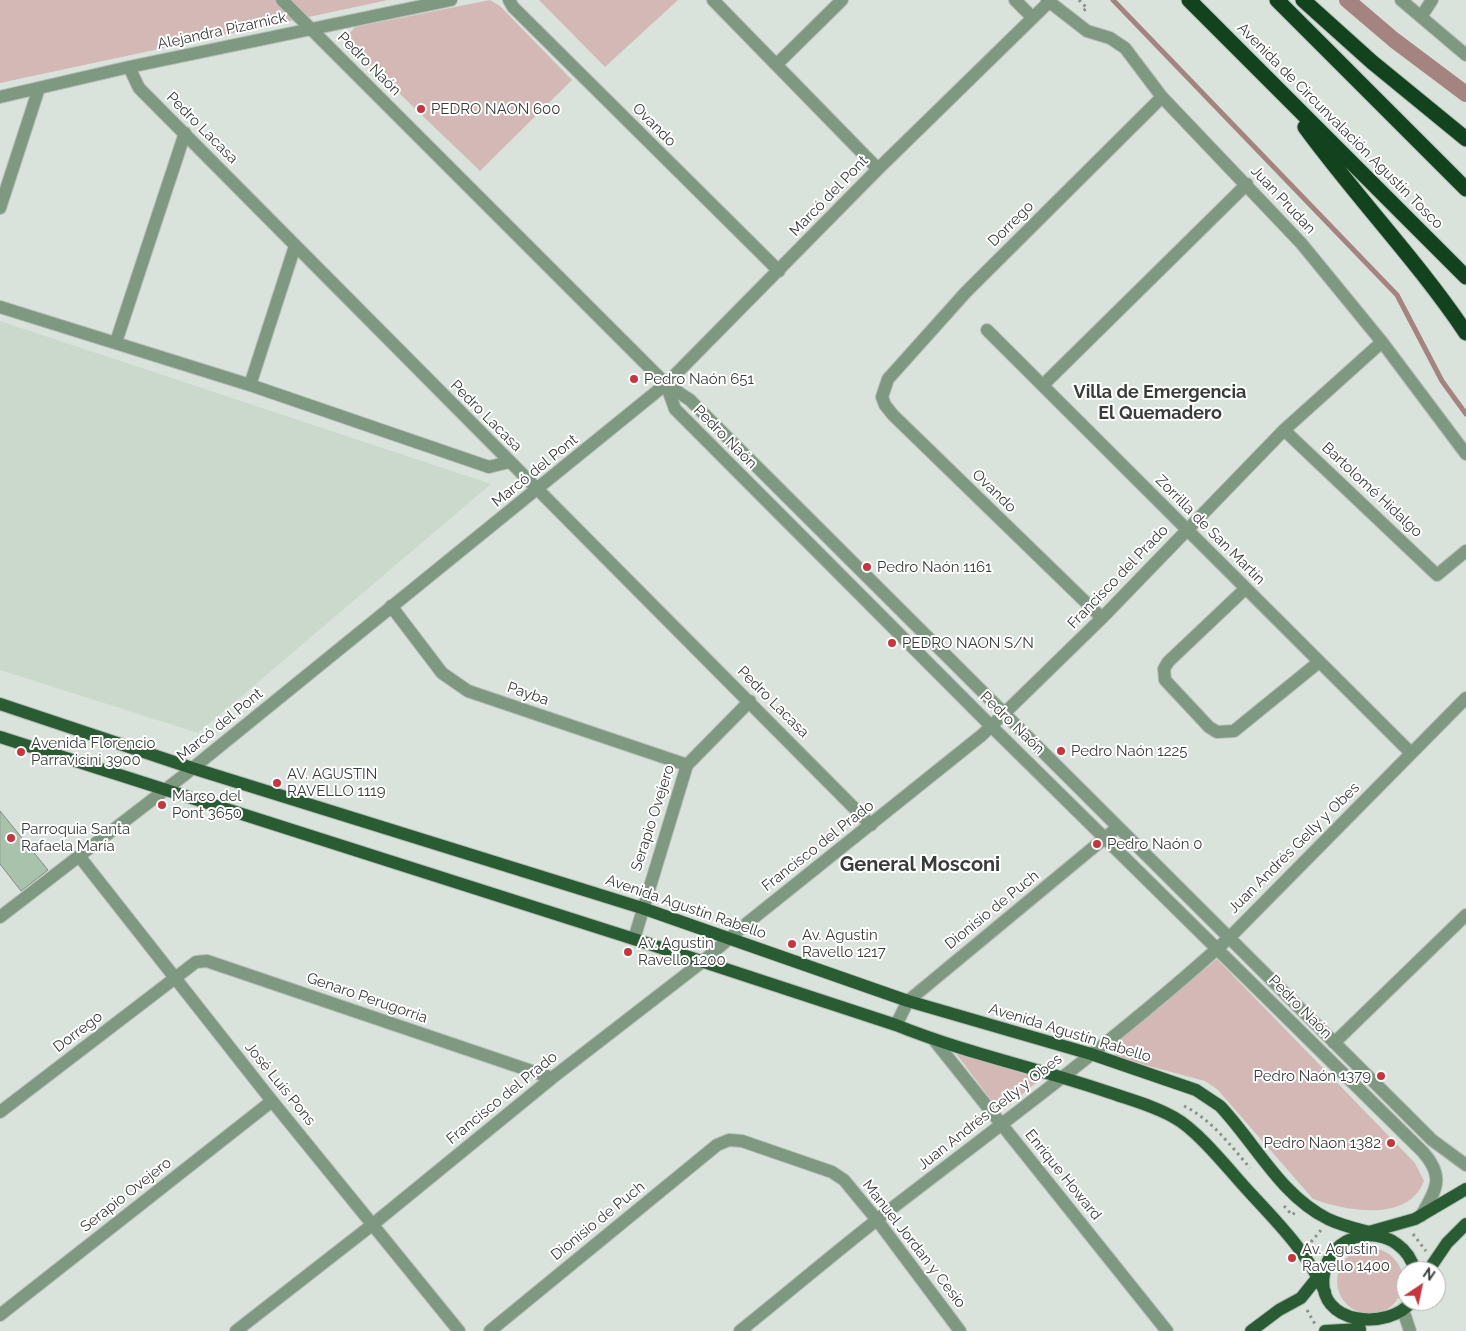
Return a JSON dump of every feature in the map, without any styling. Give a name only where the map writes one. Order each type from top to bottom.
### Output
[{"type":"highway","name":"Avenida de Circunvalación Agustín Tosco","points":[[1189,0],[1466,277]]},
{"type":"highway","points":[[1277,0],[1466,189]]},
{"type":"highway","points":[[1303,0],[1378,67],[1466,139]]},
{"type":"highway","points":[[1278,89],[1340,175],[1416,263],[1466,332]]},
{"type":"main road","name":"Avenida Agustín Rabello","points":[[0,704],[192,768],[642,908],[908,1001],[1091,1054],[1182,1084],[1208,1096],[1231,1117],[1291,1194],[1306,1206],[1329,1220],[1370,1234],[1389,1238],[1404,1249],[1410,1261]]},
{"type":"main road","points":[[0,737],[634,939],[896,1025],[934,1040],[1064,1076],[1157,1109],[1177,1119],[1220,1161],[1303,1253],[1318,1278],[1333,1310],[1332,1331],[1390,1326],[1404,1313]]},
{"type":"main road","points":[[1251,1331],[1279,1310],[1301,1298],[1318,1278],[1330,1256],[1343,1242],[1405,1223],[1466,1189]]},
{"type":"main road","points":[[1434,1261],[1447,1242],[1466,1224]]},
{"type":"main road","points":[[1325,1292],[1323,1283],[1326,1265]]},
{"type":"main road","points":[[1333,1310],[1350,1323],[1372,1328]]},
{"type":"street","name":"Pedro Naón","points":[[282,0],[666,384],[690,400],[1432,1140],[1466,1164]]},
{"type":"street","name":"Alejandra Pizarnick","points":[[0,97],[129,67],[451,0]]},
{"type":"street","name":"Ovando","points":[[509,0],[513,7],[779,270]]},
{"type":"street","points":[[713,0],[878,168]]},
{"type":"street","points":[[777,64],[842,0]]},
{"type":"street","points":[[1015,0],[1032,17]]},
{"type":"street","points":[[1401,0],[1466,55]]},
{"type":"street","points":[[1420,17],[1432,0]]},
{"type":"street","name":"Marcó del Pont","points":[[0,917],[192,768],[391,606],[538,490],[666,384],[878,168],[1048,1]]},
{"type":"street","name":"Juan Prudan","points":[[1048,1],[1086,31],[1110,38],[1124,48],[1162,97],[1247,184],[1301,243],[1382,342],[1466,454]]},
{"type":"street","name":"Pedro Lacasa","points":[[129,67],[138,88],[185,133],[509,462],[750,701],[871,825]]},
{"type":"street","points":[[0,208],[39,88]]},
{"type":"street","name":"Dorrego","points":[[888,380],[966,292],[1162,97]]},
{"type":"street","points":[[116,342],[185,133]]},
{"type":"street","points":[[1043,384],[1247,184]]},
{"type":"street","points":[[250,385],[295,246]]},
{"type":"street","points":[[0,307],[250,385],[489,467],[509,462]]},
{"type":"street","name":"Zorrilla de San Martín","points":[[987,330],[1411,753]]},
{"type":"street","name":"Francisco del Prado","points":[[236,1331],[372,1225],[552,1078],[731,939],[746,924],[871,825],[991,726],[1102,618],[1284,430],[1382,342]]},
{"type":"street","name":"Ovando","points":[[888,380],[882,397],[892,415],[1102,618]]},
{"type":"street","name":"Pedro Naón","points":[[666,384],[675,409],[991,726],[1218,948],[1429,1159],[1436,1171],[1437,1183],[1420,1216]]},
{"type":"street","name":"Bartolomé Hidalgo","points":[[1284,430],[1437,574],[1466,551]]},
{"type":"street","points":[[1245,589],[1168,662],[1164,669],[1165,680],[1209,727],[1217,732],[1234,731],[1319,662]]},
{"type":"street","name":"Payba","points":[[391,606],[442,673],[468,691],[687,765]]},
{"type":"street","name":"Juan Andrés Gelly y Obes","points":[[740,1331],[877,1220],[1064,1076],[1218,948],[1466,698]]},
{"type":"street","name":"Serapio Ovejero","points":[[634,939],[687,765],[750,701]]},
{"type":"street","name":"Dionisio de Puch","points":[[896,1025],[900,1012],[908,1001],[1106,838],[1118,826]]},
{"type":"street","name":"José Luis Pons","points":[[79,856],[272,1101],[459,1331]]},
{"type":"street","points":[[1334,1043],[1466,915]]},
{"type":"street","name":"Genaro Perugorria","points":[[175,978],[196,962],[207,961],[552,1078]]},
{"type":"street","name":"Dorrego","points":[[0,1112],[175,978]]},
{"type":"street","name":"Enrique Howard","points":[[934,1040],[1167,1331]]},
{"type":"street","name":"Serapio Ovejero","points":[[0,1315],[272,1101]]},
{"type":"street","name":"Dionisio de Puch","points":[[490,1331],[717,1145],[729,1140]]},
{"type":"street","name":"Manuel Jordan y Cesio","points":[[729,1140],[742,1141],[832,1172],[844,1180],[877,1220],[960,1331]]},
{"type":"street","points":[[1404,1313],[1410,1331]]},
{"type":"path","points":[[1077,6],[1083,12],[1087,8],[1079,0]]},
{"type":"path","points":[[1303,1253],[1329,1220]]},
{"type":"path","points":[[1405,1223],[1428,1261]]},
{"type":"path","points":[[1301,1298],[1318,1331]]},
{"type":"shaded area","points":[[0,0],[388,0],[0,83]]},
{"type":"shaded area","points":[[490,0],[500,6],[572,80],[480,171],[351,47],[348,35],[355,27]]},
{"type":"shaded area","points":[[539,0],[678,0],[605,67]]},
{"type":"shaded area","points":[[0,321],[491,484],[198,733],[0,670]]},
{"type":"shaded area","points":[[1217,959],[1415,1163],[1424,1181],[1416,1194],[1405,1203],[1391,1208],[1358,1210],[1313,1199],[1217,1089],[1205,1081],[1115,1057],[1112,1045]]},
{"type":"shaded area","points":[[955,1052],[1041,1079],[1000,1112]]},
{"type":"shaded area","points":[[1376,1248],[1394,1257],[1397,1261],[1396,1302],[1394,1305],[1383,1312],[1364,1314],[1346,1305],[1339,1294],[1337,1275],[1346,1257],[1357,1250]]},
{"type":"building","name":"Parroquia Santa Rafaela María","points":[[0,811],[48,870],[21,891],[0,864]]},
{"type":"waterway","points":[[1113,0],[1397,295],[1442,381],[1466,414]]},
{"type":"waterway","points":[[1347,0],[1394,40],[1466,94]]},
{"type":"place","name":"PEDRO NAON 600","points":[[421,109]]},
{"type":"place","name":"Pedro Naón 651","points":[[634,379]]},
{"type":"place","name":"Pedro Naón 1161","points":[[867,567]]},
{"type":"place","name":"PEDRO NAON S/N","points":[[892,643]]},
{"type":"place","name":"Pedro Naón 1225","points":[[1061,751]]},
{"type":"place","name":"Avenida Florencio Parravicini 3900","points":[[21,752]]},
{"type":"place","name":"AV. AGUSTIN RAVELLO 1119","points":[[277,783]]},
{"type":"place","name":"Marco del Pont 3650","points":[[162,805]]},
{"type":"place","name":"Parroquia Santa Rafaela María","points":[[11,838]]},
{"type":"place","name":"Pedro Naón 0","points":[[1097,844]]},
{"type":"place","name":"Av. Agustin Ravello 1217","points":[[792,944]]},
{"type":"place","name":"Av. Agustin Ravello 1200","points":[[628,952]]},
{"type":"place","name":"Pedro Naón 1379","points":[[1381,1076]]},
{"type":"place","name":"Pedro Naon 1382","points":[[1391,1143]]},
{"type":"place","name":"Av. Agustin Ravello 1400","points":[[1292,1258]]},
{"type":"district","name":"Villa de Emergencia El Quemadero","points":[[1160,403]]},
{"type":"district","name":"General Mosconi","points":[[920,865]]}]
